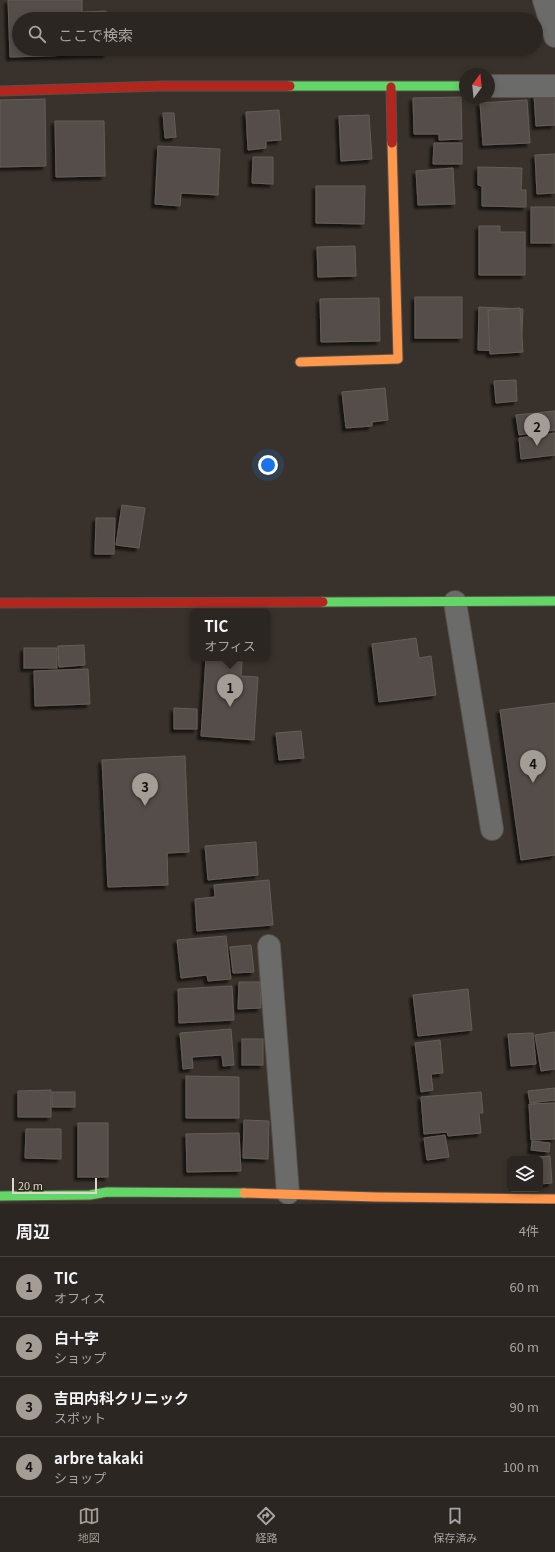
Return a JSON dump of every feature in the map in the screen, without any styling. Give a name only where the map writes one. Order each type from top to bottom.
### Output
[{"type":"street","points":[[544,0],[555,36]]},
{"type":"street","points":[[0,91],[163,86],[459,86]]},
{"type":"street","points":[[495,86],[555,86]]},
{"type":"street","points":[[300,362],[398,359],[391,87]]},
{"type":"street","points":[[0,603],[555,601]]},
{"type":"street","points":[[455,602],[492,829]]},
{"type":"street","points":[[269,946],[288,1193]]},
{"type":"street","points":[[0,1196],[90,1195],[107,1192],[288,1193],[376,1201],[555,1199]]},
{"type":"building","points":[[8,0],[82,0],[82,12],[12,12],[12,56],[42,56],[10,57]]},
{"type":"building","points":[[106,11],[106,12],[82,12]]},
{"type":"building","points":[[555,94],[555,125],[536,126],[534,95]]},
{"type":"building","points":[[459,97],[459,104],[461,104],[462,139],[439,140],[439,134],[414,134],[413,98]]},
{"type":"building","points":[[45,99],[46,166],[0,167],[0,100]]},
{"type":"building","points":[[527,100],[530,143],[483,145],[480,104],[495,104],[495,102]]},
{"type":"building","points":[[279,110],[281,140],[266,141],[266,148],[248,150],[246,112]]},
{"type":"building","points":[[163,113],[174,113],[176,137],[165,138]]},
{"type":"building","points":[[369,115],[372,159],[341,161],[339,116]]},
{"type":"building","points":[[55,121],[104,121],[105,176],[56,177]]},
{"type":"building","points":[[434,143],[462,143],[462,164],[433,164]]},
{"type":"building","points":[[158,146],[220,149],[218,195],[181,193],[180,206],[155,204]]},
{"type":"building","points":[[555,154],[555,193],[537,194],[535,155]]},
{"type":"building","points":[[253,157],[273,157],[273,184],[252,183]]},
{"type":"building","points":[[478,167],[522,168],[521,190],[526,190],[526,207],[482,206],[482,186],[478,185]]},
{"type":"building","points":[[453,168],[455,204],[418,205],[416,171]]},
{"type":"building","points":[[316,186],[365,186],[364,224],[316,223]]},
{"type":"building","points":[[531,207],[555,207],[555,243],[531,243]]},
{"type":"building","points":[[479,226],[500,226],[500,232],[525,232],[525,275],[479,275]]},
{"type":"building","points":[[355,246],[356,276],[318,277],[317,247]]},
{"type":"building","points":[[415,297],[462,297],[462,338],[415,338]]},
{"type":"building","points":[[379,298],[380,341],[321,342],[320,299]]},
{"type":"building","points":[[479,307],[523,309],[521,352],[478,350]]},
{"type":"building","points":[[520,308],[523,352],[490,354],[488,310]]},
{"type":"building","points":[[516,380],[517,401],[496,403],[494,381]]},
{"type":"building","points":[[385,388],[388,420],[372,422],[372,426],[346,428],[342,392]]},
{"type":"building","points":[[555,411],[555,430],[519,435],[516,415]]},
{"type":"building","points":[[555,433],[555,455],[521,459],[519,438]]},
{"type":"building","points":[[122,505],[145,508],[139,548],[116,545]]},
{"type":"building","points":[[96,518],[115,518],[114,554],[95,554]]},
{"type":"building","points":[[416,638],[419,658],[431,656],[436,695],[379,702],[372,644]]},
{"type":"building","points":[[84,645],[85,665],[59,667],[58,646]]},
{"type":"building","points":[[24,648],[57,648],[57,668],[24,668]]},
{"type":"building","points":[[206,661],[242,662],[241,676],[258,677],[254,740],[201,736]]},
{"type":"building","points":[[88,669],[90,704],[35,706],[34,671]]},
{"type":"building","points":[[555,703],[555,855],[521,860],[500,710]]},
{"type":"building","points":[[174,708],[197,709],[197,729],[174,729]]},
{"type":"building","points":[[301,731],[304,758],[279,760],[276,733]]},
{"type":"building","points":[[185,756],[189,852],[167,853],[168,885],[108,887],[102,760]]},
{"type":"building","points":[[256,842],[258,875],[208,880],[205,846]]},
{"type":"building","points":[[269,880],[273,925],[197,931],[195,899],[215,897],[214,885]]},
{"type":"building","points":[[226,936],[231,979],[208,981],[207,975],[181,978],[177,940]]},
{"type":"building","points":[[251,945],[254,972],[233,973],[230,947]]},
{"type":"building","points":[[239,982],[260,982],[261,1008],[238,1009]]},
{"type":"building","points":[[232,986],[234,1020],[179,1023],[178,989]]},
{"type":"building","points":[[468,989],[472,1030],[418,1036],[413,995]]},
{"type":"building","points":[[231,1029],[234,1065],[223,1066],[222,1055],[192,1057],[193,1068],[183,1069],[180,1033]]},
{"type":"building","points":[[555,1032],[555,1069],[541,1071],[535,1035]]},
{"type":"building","points":[[533,1033],[536,1064],[511,1066],[508,1034]]},
{"type":"building","points":[[242,1039],[263,1039],[263,1065],[242,1065]]},
{"type":"building","points":[[440,1040],[443,1073],[431,1074],[433,1090],[421,1092],[415,1043]]},
{"type":"building","points":[[186,1076],[239,1077],[239,1118],[186,1118]]},
{"type":"building","points":[[555,1088],[555,1100],[530,1103],[528,1091]]},
{"type":"building","points":[[51,1090],[51,1117],[18,1117],[18,1091]]},
{"type":"building","points":[[52,1092],[75,1092],[75,1107],[52,1107]]},
{"type":"building","points":[[481,1092],[483,1113],[479,1113],[481,1133],[448,1136],[447,1132],[424,1134],[421,1097]]},
{"type":"building","points":[[555,1103],[555,1139],[531,1140],[529,1104]]},
{"type":"building","points":[[244,1120],[269,1121],[268,1159],[243,1158]]},
{"type":"building","points":[[78,1123],[108,1123],[108,1177],[78,1177]]},
{"type":"building","points":[[26,1129],[61,1129],[61,1159],[25,1158]]},
{"type":"building","points":[[239,1133],[241,1171],[187,1172],[186,1134]]},
{"type":"building","points":[[445,1135],[449,1157],[427,1160],[424,1138]]},
{"type":"building","points":[[532,1141],[550,1143],[549,1152],[531,1150]]},
{"type":"building","points":[[550,1156],[552,1183],[543,1184],[543,1157]]},
{"type":"traffic: fast","points":[[290,86],[459,86]]},
{"type":"traffic: fast","points":[[323,602],[555,601]]},
{"type":"traffic: fast","points":[[0,1196],[90,1195],[107,1192],[244,1193]]},
{"type":"traffic: slow","points":[[300,362],[398,359],[392,143]]},
{"type":"traffic: slow","points":[[244,1193],[376,1197],[555,1199]]},
{"type":"traffic: jam","points":[[0,91],[163,86],[290,86]]},
{"type":"traffic: jam","points":[[391,87],[392,143]]},
{"type":"traffic: jam","points":[[0,603],[323,602]]},
{"type":"place","name":"白十字","points":[[537,446]]},
{"type":"place","name":"TIC","points":[[230,707]]},
{"type":"place","name":"arbre takaki","points":[[533,783]]},
{"type":"place","name":"吉田内科クリニック","points":[[145,806]]}]
